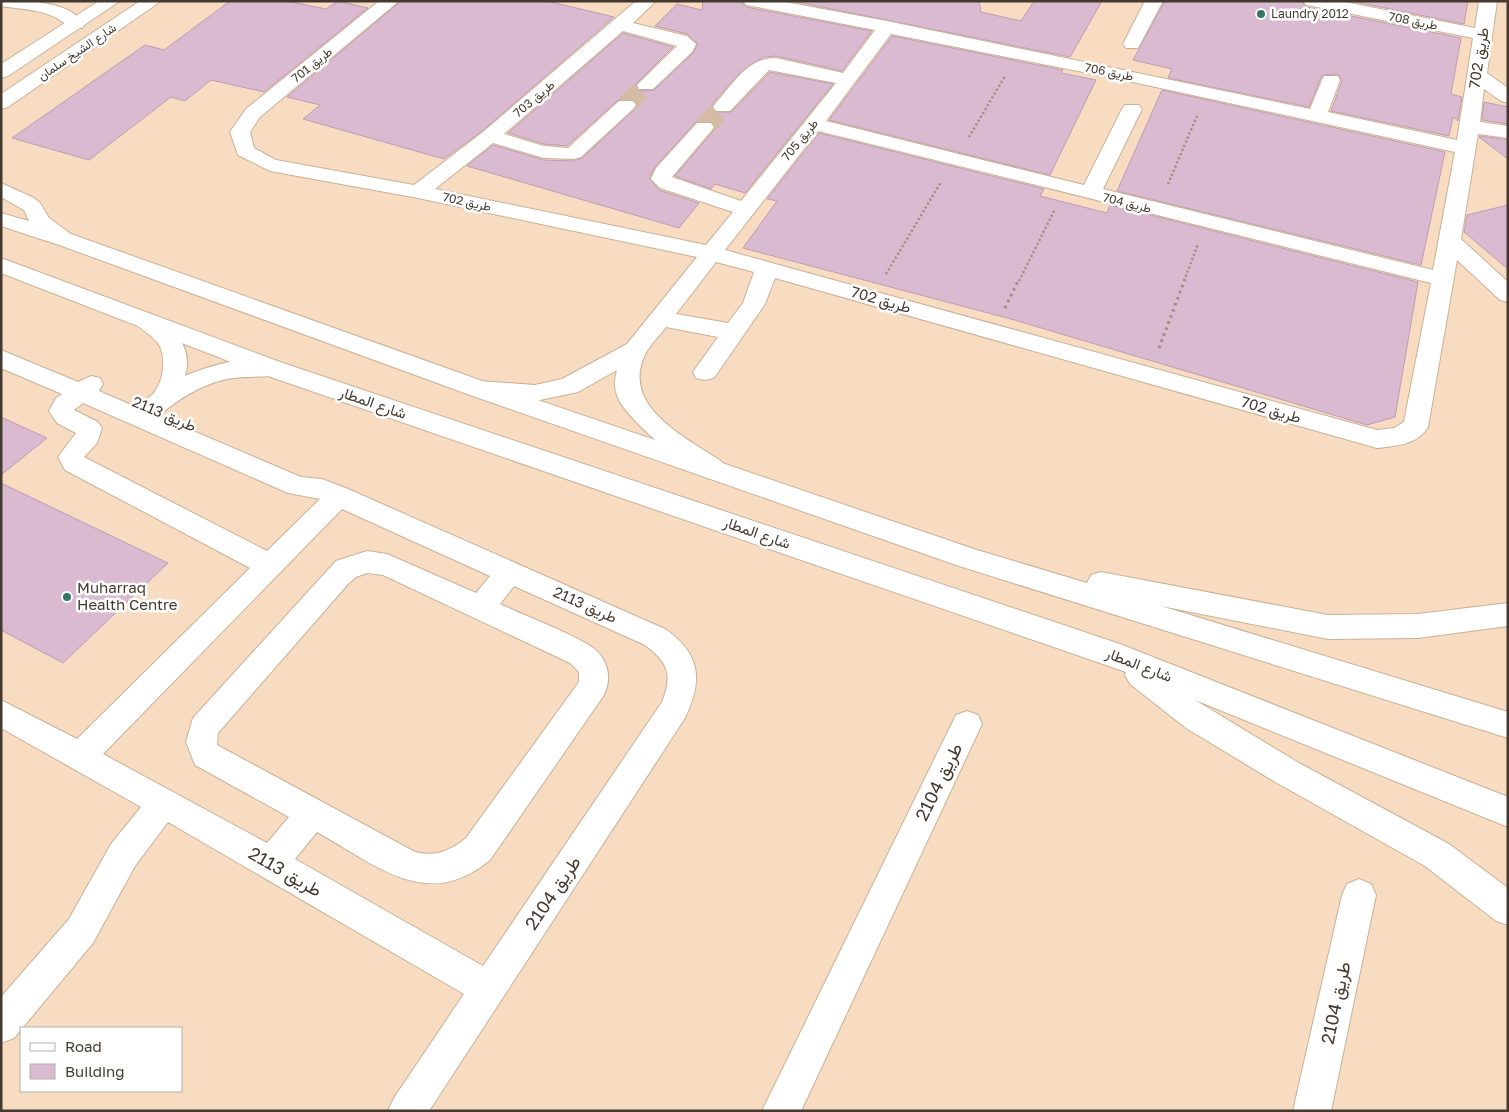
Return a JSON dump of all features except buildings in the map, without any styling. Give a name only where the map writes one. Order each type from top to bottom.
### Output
[{"type":"street","points":[[2,1],[60,12],[71,17],[76,24]]},
{"type":"street","name":"شارع الشيخ سلمان","points":[[1,72],[111,1]]},
{"type":"street","name":"شارع الشيخ سلمان","points":[[1,103],[152,1]]},
{"type":"street","name":"طريق 701","points":[[240,132],[253,113],[390,1]]},
{"type":"street","name":"طريق 703","points":[[418,192],[490,136],[622,25],[647,1]]},
{"type":"street","name":"طريق 706","points":[[752,1],[887,26],[1317,116],[1467,137],[1508,132]]},
{"type":"street","points":[[1132,44],[1154,1]]},
{"type":"street","name":"طريق 708","points":[[1312,1],[1483,35]]},
{"type":"street","name":"طريق 702","points":[[240,132],[245,151],[270,165],[418,192],[710,253],[1377,439],[1400,436],[1415,427],[1419,413],[1483,35],[1492,10]]},
{"type":"street","points":[[622,25],[681,40],[687,44],[686,48],[646,85]]},
{"type":"street","name":"طريق 705","points":[[710,253],[848,80],[887,26]]},
{"type":"street","points":[[724,107],[758,68],[765,64],[776,64],[848,80]]},
{"type":"street","points":[[1477,75],[1508,98]]},
{"type":"street","points":[[1317,116],[1331,80]]},
{"type":"street","points":[[490,136],[556,154],[568,155],[574,153],[626,105]]},
{"type":"street","points":[[1090,194],[1132,109]]},
{"type":"street","name":"طريق 704","points":[[812,124],[1157,211],[1442,279]]},
{"type":"street","points":[[704,127],[663,172],[661,178],[667,184],[745,208]]},
{"type":"street","points":[[1,189],[27,202],[33,207],[40,222],[70,241]]},
{"type":"street","points":[[1,219],[70,241],[480,389],[969,558],[1508,725]]},
{"type":"street","points":[[1449,240],[1508,295]]},
{"type":"street","points":[[480,389],[534,393],[569,386],[634,350],[710,253]]},
{"type":"street","name":"شارع المطار","points":[[1,265],[271,368],[1110,654],[1508,812]]},
{"type":"street","points":[[705,372],[754,304],[767,268]]},
{"type":"street","points":[[659,318],[734,332]]},
{"type":"street","name":"طريق 2113","points":[[145,320],[159,328],[169,338],[175,351],[176,365],[173,380],[152,407]]},
{"type":"street","name":"طريق 2113","points":[[1,345],[86,388]]},
{"type":"street","points":[[634,350],[626,388],[636,407],[660,431],[712,468]]},
{"type":"street","name":"طريق 2113","points":[[1,358],[86,388],[152,407],[297,486],[331,493],[655,637],[667,645],[683,668]]},
{"type":"street","name":"طريق 2113","points":[[152,407],[182,386],[217,373],[244,368],[271,368]]},
{"type":"street","points":[[86,388],[65,404],[62,411],[66,417],[89,428],[86,440],[72,453],[71,457],[74,464],[269,566]]},
{"type":"street","points":[[80,757],[269,566],[331,493]]},
{"type":"street","points":[[969,558],[1328,627],[1418,626],[1508,614]]},
{"type":"street","points":[[378,562],[387,565],[480,608],[580,654],[588,660],[595,676],[593,686],[478,849],[466,860],[452,867],[437,871],[421,870],[408,865],[206,755],[201,747],[204,727],[338,576],[357,565],[378,562]]},
{"type":"street","points":[[480,608],[510,571]]},
{"type":"street","points":[[1110,654],[1197,719],[1288,774],[1437,855],[1508,909]]},
{"type":"street","name":"طريق 2104","points":[[407,1111],[674,709],[680,696],[683,668]]},
{"type":"street","name":"طريق 2113","points":[[1,713],[271,863],[489,989]]},
{"type":"street","name":"طريق 2104","points":[[780,1111],[967,724]]},
{"type":"street","points":[[1,1025],[81,932],[123,854],[163,802]]},
{"type":"street","points":[[271,863],[312,813]]},
{"type":"street","name":"طريق 2104","points":[[1312,1111],[1359,895]]},
{"type":"path","points":[[1157,211],[1206,92]]},
{"type":"path","points":[[993,331],[1066,188]]},
{"type":"path","points":[[1149,375],[1207,223]]},
{"type":"tunnel","points":[[626,105],[646,85]]},
{"type":"tunnel","points":[[704,127],[723,107]]},
{"type":"place","name":"Laundry 2012","points":[[1261,14]]},
{"type":"place","name":"Muharraq Health Centre","points":[[67,597]]}]
